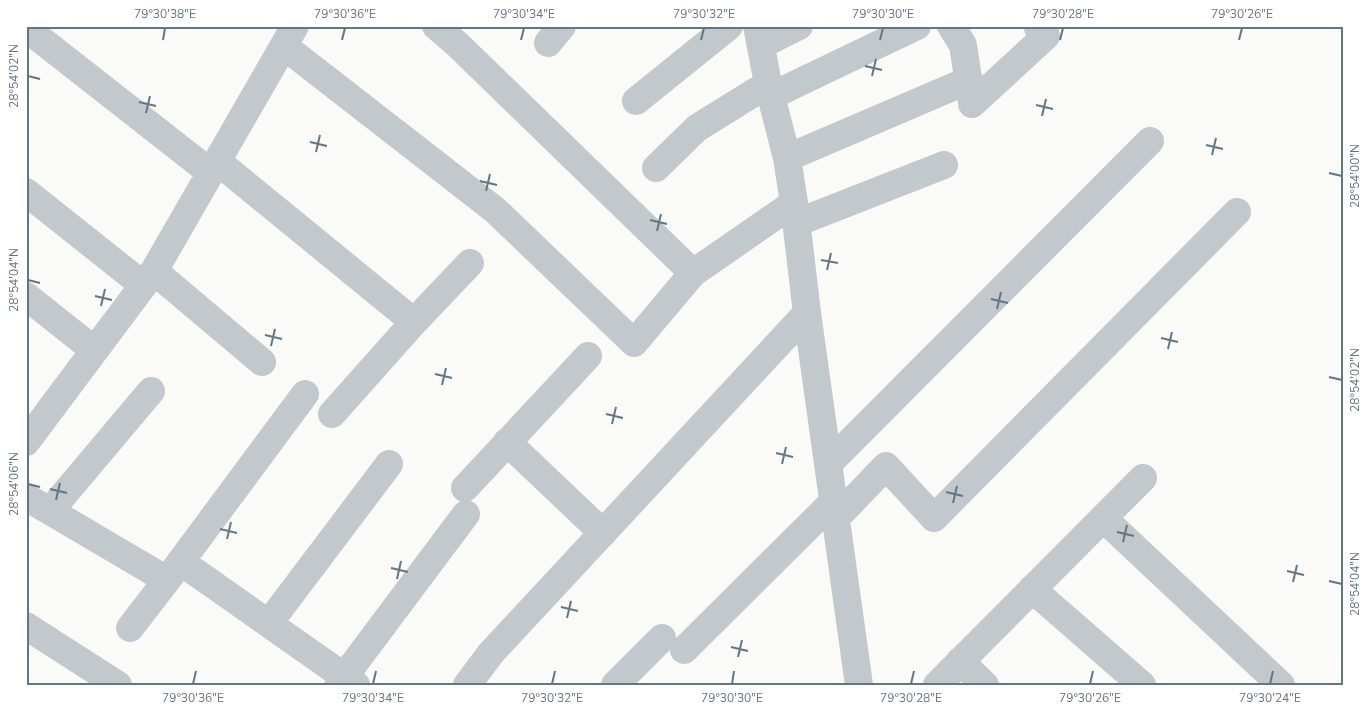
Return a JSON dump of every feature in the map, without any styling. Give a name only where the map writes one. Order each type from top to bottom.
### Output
[{"type":"street","points":[[436,26],[458,45],[693,273]]},
{"type":"street","points":[[636,102],[729,26]]},
{"type":"street","points":[[799,26],[759,36],[787,158],[859,685]]},
{"type":"street","points":[[656,168],[697,128],[770,90],[917,26]]},
{"type":"street","points":[[951,26],[963,45],[972,104],[1046,36],[1038,28],[1039,26]]},
{"type":"street","points":[[26,28],[214,167],[414,322]]},
{"type":"street","points":[[29,432],[148,278],[290,36],[496,210],[634,343],[693,273],[795,213],[944,164]]},
{"type":"street","points":[[787,158],[969,80]]},
{"type":"street","points":[[828,464],[1150,141]]},
{"type":"street","points":[[26,192],[148,278],[262,362]]},
{"type":"street","points":[[615,685],[673,644],[886,466],[934,518],[1237,212]]},
{"type":"street","points":[[332,414],[414,322],[470,264]]},
{"type":"street","points":[[26,296],[94,350]]},
{"type":"street","points":[[467,685],[491,653],[807,313]]},
{"type":"street","points":[[26,497],[50,511],[174,571],[269,624],[346,682],[507,442],[588,356]]},
{"type":"street","points":[[50,511],[151,391]]},
{"type":"street","points":[[130,628],[305,394]]},
{"type":"street","points":[[507,442],[603,533]]},
{"type":"street","points":[[269,624],[389,464]]},
{"type":"street","points":[[937,685],[1143,478]]},
{"type":"street","points":[[1102,518],[1281,685]]},
{"type":"street","points":[[1032,589],[1142,685]]},
{"type":"street","points":[[26,626],[118,685]]},
{"type":"street","points":[[960,662],[985,685]]}]
